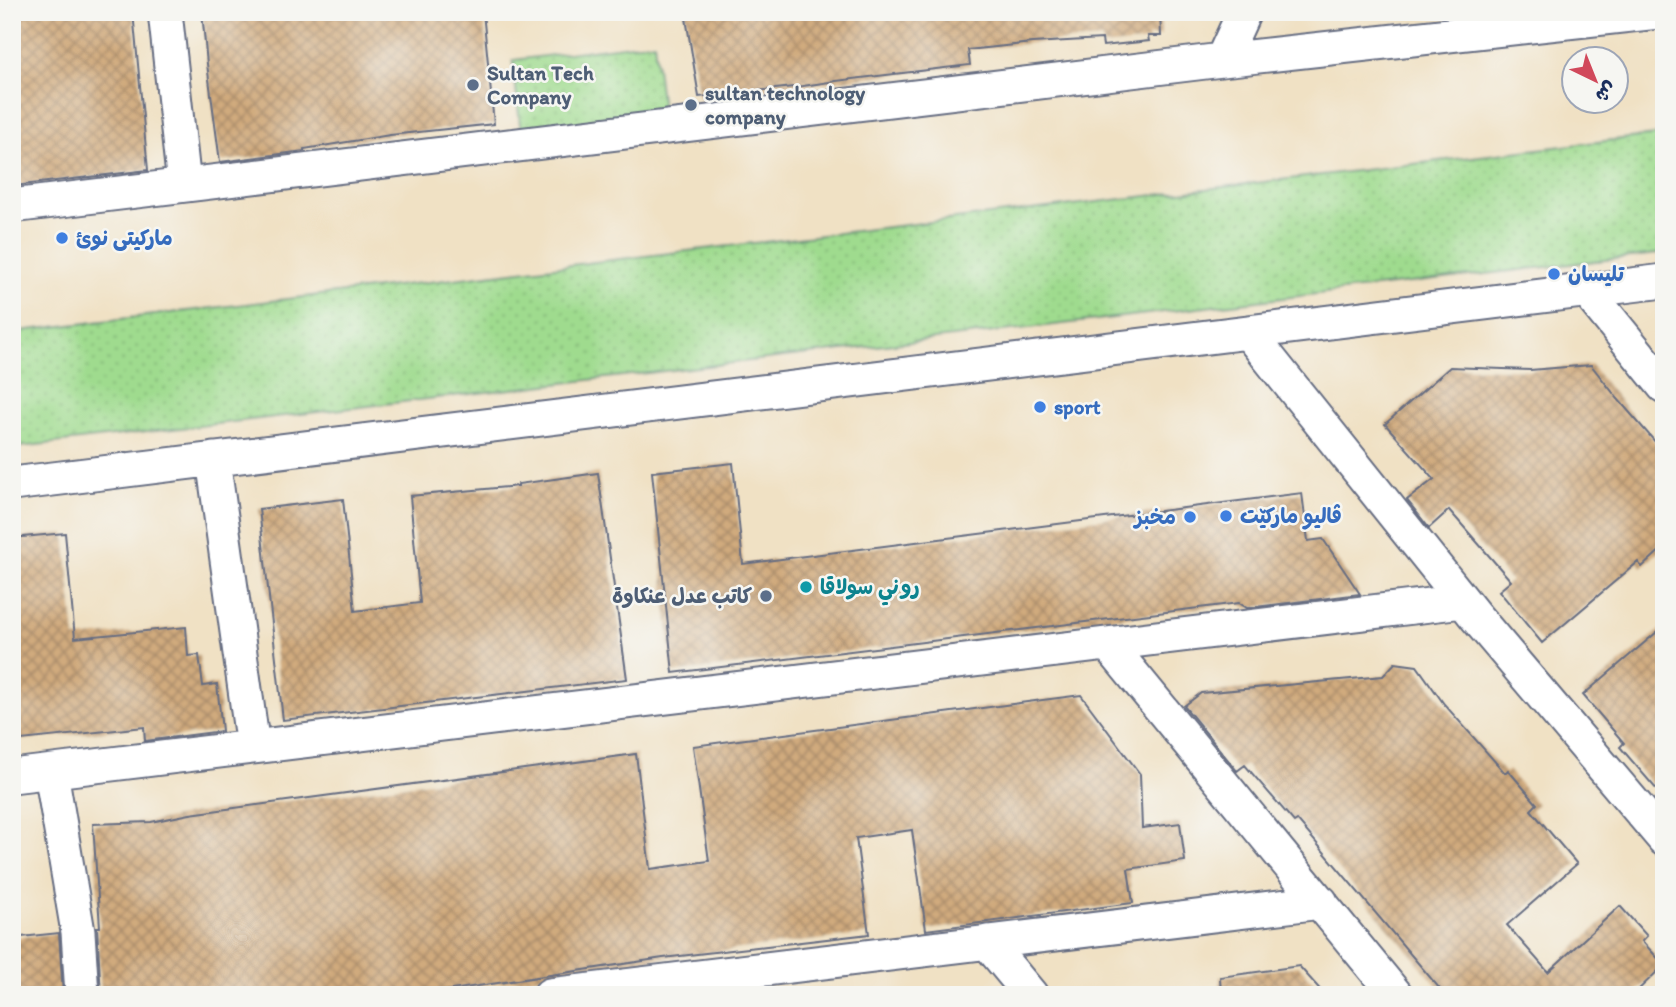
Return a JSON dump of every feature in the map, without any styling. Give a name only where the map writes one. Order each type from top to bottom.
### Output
[{"type":"street","points":[[165,12],[184,185]]},
{"type":"street","points":[[1223,60],[1244,12]]},
{"type":"street","points":[[12,206],[1571,17],[1658,12]]},
{"type":"street","points":[[12,484],[1664,281]]},
{"type":"street","points":[[1587,291],[1664,386]]},
{"type":"street","points":[[1248,332],[1463,601],[1664,839]]},
{"type":"street","points":[[213,459],[253,747]]},
{"type":"street","points":[[12,776],[1463,601]]},
{"type":"street","points":[[1108,644],[1396,995]]},
{"type":"street","points":[[51,772],[78,932],[82,995]]},
{"type":"street","points":[[550,995],[1321,902]]},
{"type":"street","points":[[987,942],[1031,995]]},
{"type":"green space","points":[[654,42],[665,135],[523,152],[513,60]]},
{"type":"green space","points":[[1664,134],[1664,253],[12,448],[12,332]]},
{"type":"building","points":[[12,12],[133,12],[148,170],[14,186]]},
{"type":"building","points":[[202,12],[483,12],[494,124],[390,135],[304,151],[220,162]]},
{"type":"building","points":[[685,12],[1160,12],[1161,36],[1148,36],[1149,41],[1103,46],[1102,39],[968,50],[970,65],[699,97]]},
{"type":"building","points":[[1591,365],[1664,452],[1664,547],[1642,567],[1638,562],[1542,643],[1499,591],[1511,581],[1449,510],[1429,528],[1407,500],[1434,479],[1385,424],[1450,367],[1530,370]]},
{"type":"building","points":[[733,463],[743,564],[1302,493],[1308,541],[1323,539],[1360,594],[1247,608],[1239,603],[673,673],[652,472]]},
{"type":"building","points":[[598,473],[627,679],[283,720],[259,509],[343,499],[355,611],[420,603],[410,496],[518,486]]},
{"type":"building","points":[[65,533],[75,638],[186,627],[188,656],[199,655],[203,686],[217,684],[222,731],[145,741],[144,727],[12,741],[12,538]]},
{"type":"building","points":[[1664,626],[1664,798],[1620,747],[1624,743],[1583,695]]},
{"type":"building","points":[[1395,663],[1417,666],[1444,704],[1505,773],[1508,770],[1537,804],[1531,810],[1577,864],[1507,925],[1548,972],[1620,906],[1647,936],[1642,941],[1664,965],[1633,995],[1445,995],[1297,820],[1294,822],[1245,765],[1237,771],[1184,706],[1201,693],[1383,676]]},
{"type":"building","points":[[1081,695],[1140,774],[1142,828],[1180,823],[1185,861],[1128,869],[1133,903],[926,930],[912,830],[856,838],[869,934],[663,958],[418,995],[101,995],[97,927],[100,927],[93,824],[151,822],[190,814],[636,754],[650,869],[709,861],[693,746]]},
{"type":"building","points":[[59,933],[63,995],[12,995],[12,938]]},
{"type":"building","points":[[1299,966],[1325,995],[1221,995],[1220,977]]},
{"type":"place","name":"Sultan Tech Company","points":[[473,85]]},
{"type":"place","name":"sultan technology company","points":[[691,105]]},
{"type":"place","name":"مارکیتی نوئ","points":[[62,238]]},
{"type":"place","name":"تليسان","points":[[1554,274]]},
{"type":"place","name":"sport","points":[[1040,407]]},
{"type":"place","name":"ڤالیو مارکێت","points":[[1226,516]]},
{"type":"place","name":"مخبز","points":[[1190,517]]},
{"type":"place","name":"روني سولاقا","points":[[806,587]]},
{"type":"place","name":"كاتب عدل عنكاوة","points":[[766,596]]}]
